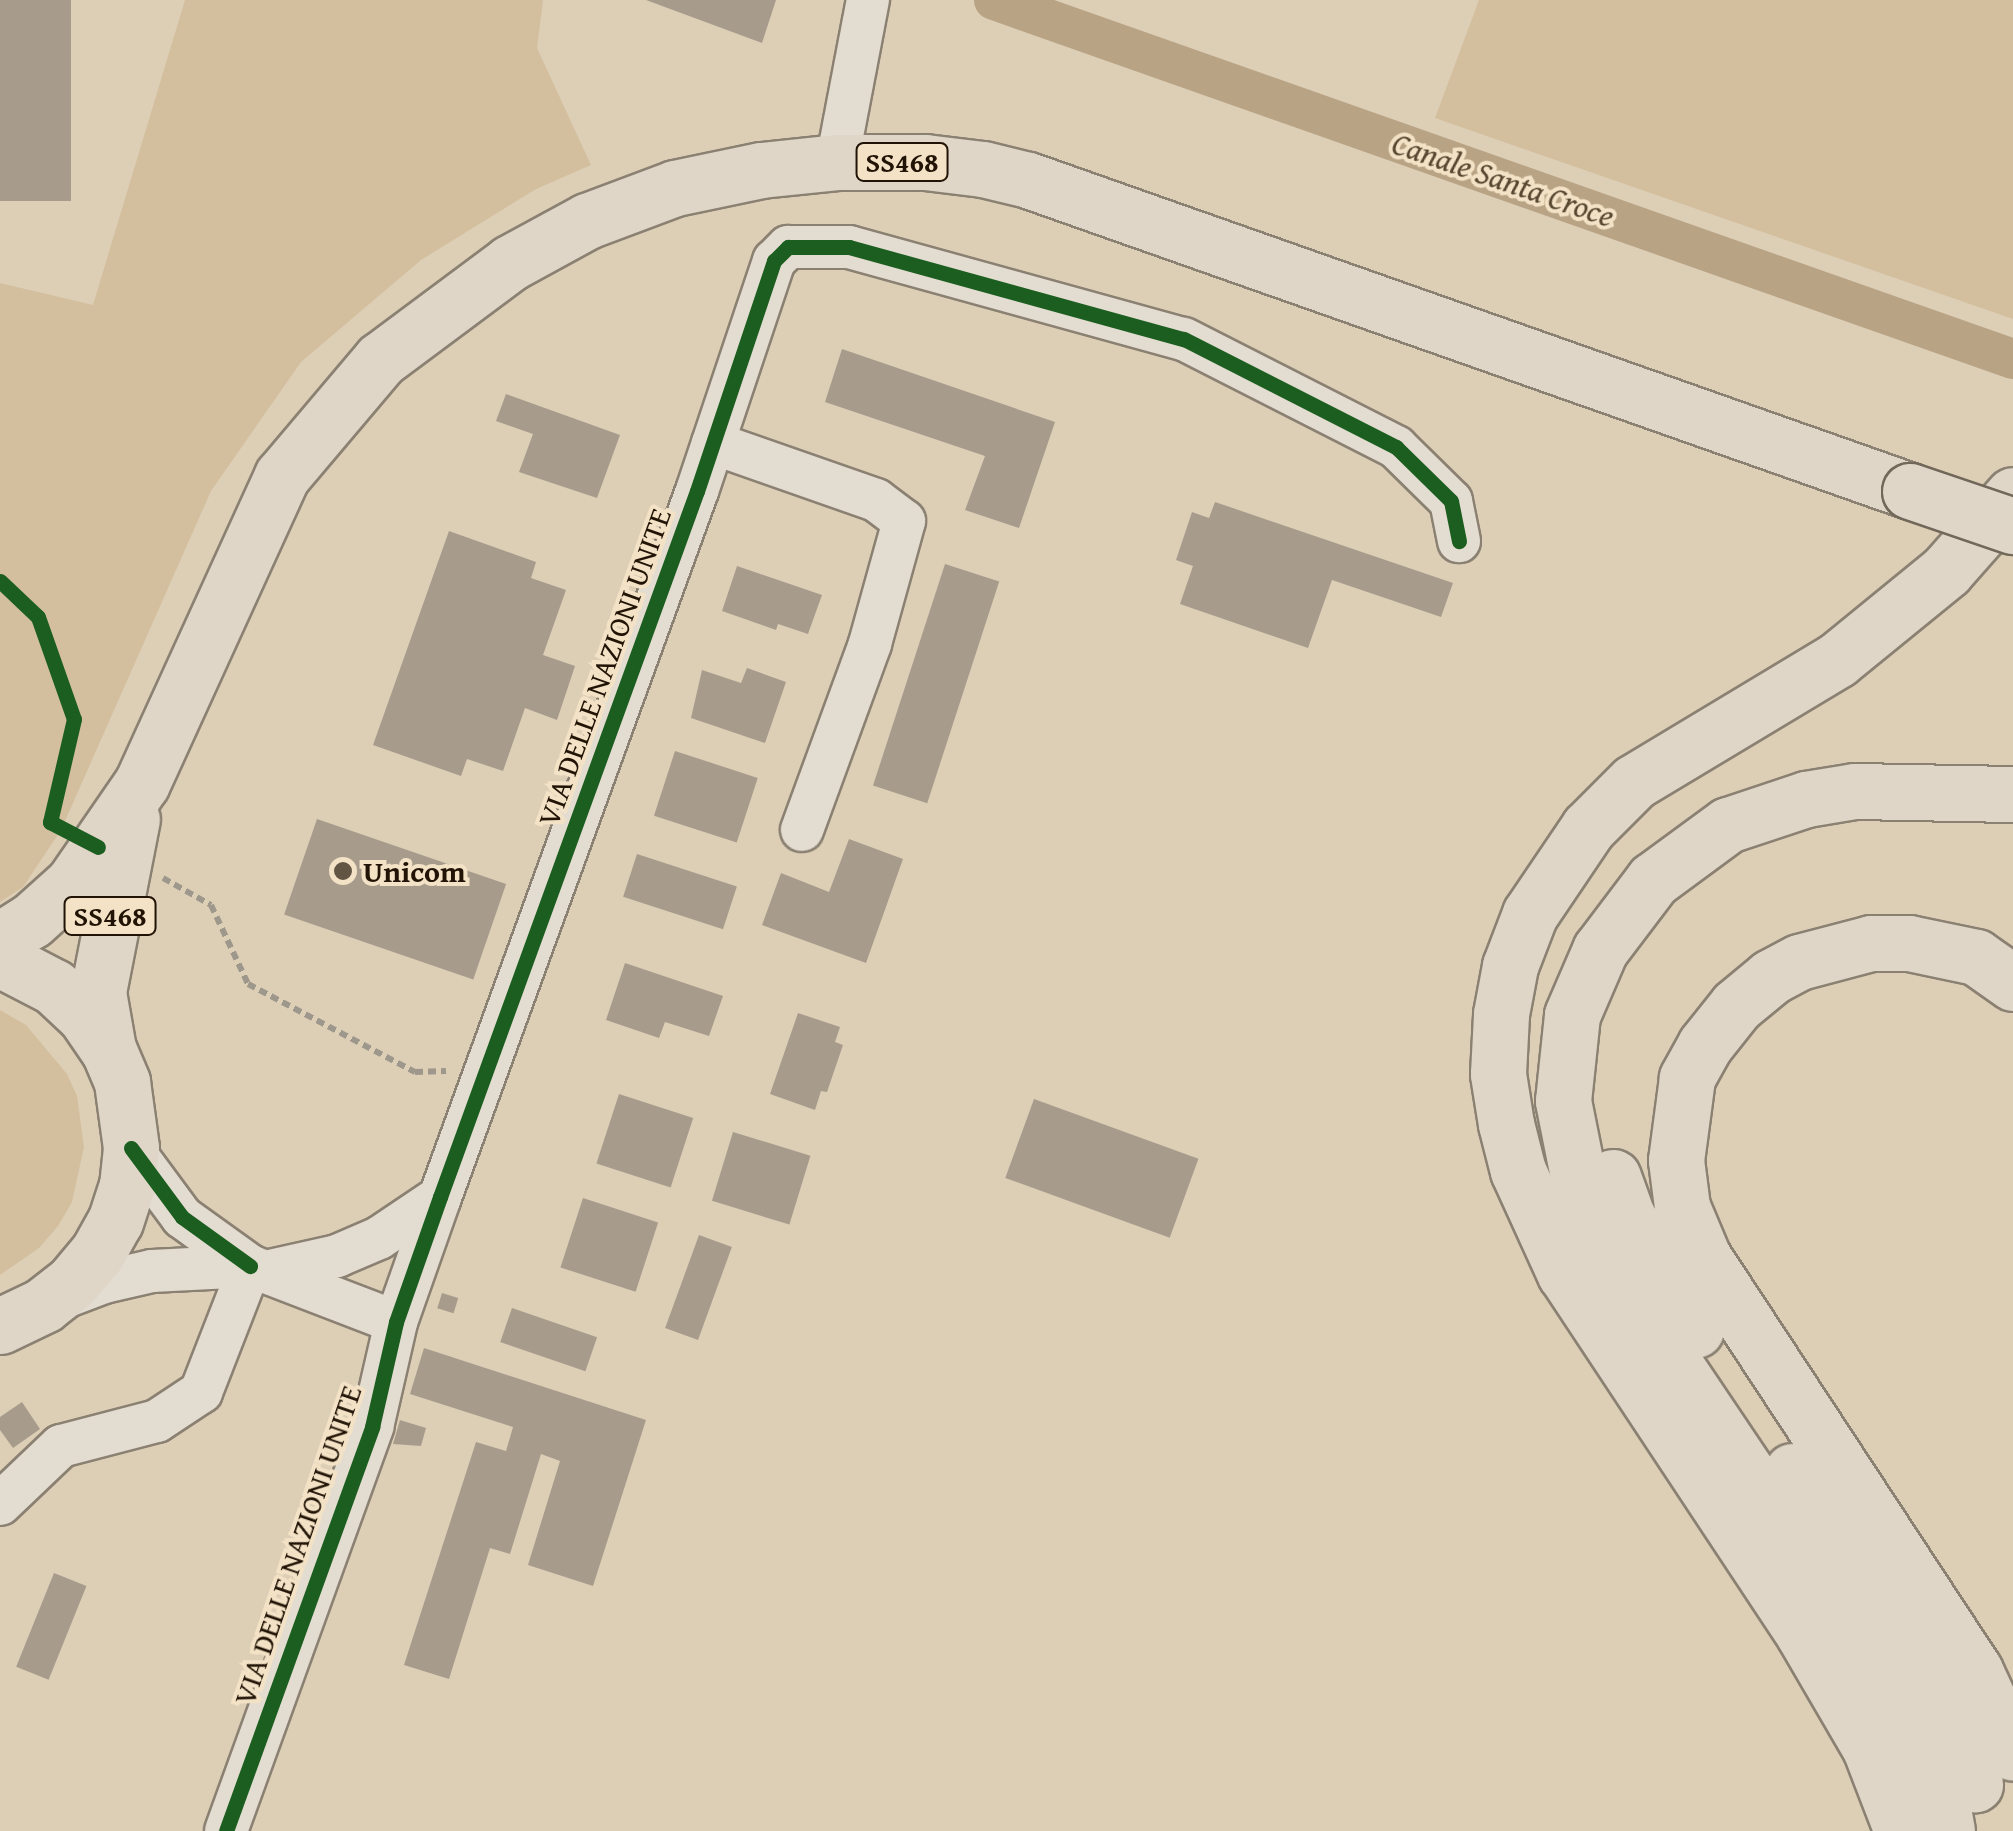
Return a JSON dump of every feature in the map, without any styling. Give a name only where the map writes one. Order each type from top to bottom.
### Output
[{"type":"main road","name":"SS468","points":[[0,940],[31,922],[73,883],[142,782],[282,476],[380,360],[510,263],[587,221],[676,188],[761,170],[837,162],[925,162],[983,169],[1028,180],[2013,526]]},
{"type":"main road","points":[[1902,1831],[1870,1748],[1802,1633],[1566,1274],[1518,1171],[1506,1124],[1498,1074],[1502,1014],[1510,966],[1530,914],[1588,828],[1634,782],[1837,660],[1946,571],[2013,495]]},
{"type":"main road","name":"SS468","points":[[22,1316],[73,1282],[115,1220],[127,1185],[130,1114],[109,1051],[98,992],[122,858],[142,782]]},
{"type":"main road","points":[[1947,1831],[1941,1798],[1922,1748],[1833,1600],[1612,1270],[1580,1186],[1562,1101],[1572,1015],[1600,950],[1653,880],[1728,825],[1806,798],[1855,792],[2013,794]]},
{"type":"main road","points":[[1984,1831],[1972,1773],[1928,1674],[1674,1298],[1626,1216],[1604,1149],[1598,1102],[1602,1055],[1614,1007],[1634,962],[1689,896],[1722,872],[1758,853],[1849,829],[1904,826],[2013,831]]},
{"type":"main road","points":[[2013,983],[1976,958],[1910,943],[1871,942],[1799,962],[1771,977],[1736,1006],[1704,1045],[1688,1078],[1676,1160],[1682,1207],[1703,1258],[1975,1671],[2013,1753]]},
{"type":"main road","name":"SS468","points":[[0,960],[54,987],[85,1016],[109,1051]]},
{"type":"street","points":[[837,162],[868,0]]},
{"type":"street","name":"VIA DELLE NAZIONI UNITE","points":[[226,1831],[372,1426],[396,1322],[440,1197],[713,442],[774,262],[788,247],[849,248],[1184,339],[1396,447],[1451,501],[1459,541]]},
{"type":"street","points":[[713,442],[876,500],[904,522],[870,644],[802,830]]},
{"type":"street","points":[[131,1148],[182,1217],[260,1268],[396,1322]]},
{"type":"street","points":[[22,1316],[104,1282],[152,1271],[260,1268],[337,1256],[379,1238],[440,1197]]},
{"type":"street","points":[[0,1504],[62,1446],[157,1421],[201,1392],[260,1268]]},
{"type":"path","points":[[122,858],[211,904],[248,984],[415,1072],[487,1070]]},
{"type":"shaded area","points":[[185,0],[543,0],[537,48],[591,165],[536,189],[421,260],[301,362],[211,491],[61,830],[23,887],[0,902],[0,283],[93,305]]},
{"type":"shaded area","points":[[1479,0],[2013,0],[2013,319],[1435,118]]},
{"type":"shaded area","points":[[0,1010],[26,1025],[67,1074],[77,1096],[84,1147],[72,1202],[58,1226],[39,1248],[0,1275]]},
{"type":"building","points":[[0,0],[71,0],[71,201],[0,201]]},
{"type":"building","points":[[646,0],[776,0],[762,43]]},
{"type":"building","points":[[842,349],[1055,422],[1019,528],[965,510],[985,456],[825,402]]},
{"type":"building","points":[[506,394],[620,435],[597,498],[519,472],[533,434],[496,421]]},
{"type":"building","points":[[1215,502],[1453,583],[1441,617],[1332,580],[1308,648],[1180,604],[1193,566],[1176,560],[1192,512],[1209,518]]},
{"type":"building","points":[[449,531],[536,562],[531,578],[566,590],[543,655],[575,666],[557,720],[525,708],[503,771],[467,759],[461,776],[373,745]]},
{"type":"building","points":[[945,564],[999,582],[927,803],[873,786]]},
{"type":"building","points":[[737,566],[822,595],[808,634],[778,624],[776,630],[722,611]]},
{"type":"building","points":[[747,668],[786,682],[765,743],[691,718],[702,670],[741,683]]},
{"type":"building","points":[[675,751],[758,778],[737,843],[654,816]]},
{"type":"building","points":[[317,819],[506,884],[473,980],[284,914]]},
{"type":"building","points":[[849,839],[903,859],[866,963],[762,925],[781,873],[829,892]]},
{"type":"building","points":[[637,854],[737,886],[723,929],[623,897]]},
{"type":"building","points":[[625,963],[723,996],[709,1036],[665,1022],[659,1038],[606,1020]]},
{"type":"building","points":[[798,1013],[840,1027],[835,1042],[843,1045],[827,1092],[821,1091],[815,1110],[770,1094]]},
{"type":"building","points":[[619,1094],[693,1118],[671,1188],[596,1163]]},
{"type":"building","points":[[1034,1099],[1198,1159],[1170,1238],[1005,1178]]},
{"type":"building","points":[[733,1132],[810,1156],[789,1225],[712,1201]]},
{"type":"building","points":[[583,1198],[658,1222],[636,1292],[560,1267]]},
{"type":"building","points":[[699,1235],[732,1247],[698,1340],[665,1328]]},
{"type":"building","points":[[442,1293],[458,1298],[454,1313],[437,1308]]},
{"type":"building","points":[[512,1308],[597,1337],[585,1371],[500,1342]]},
{"type":"building","points":[[424,1348],[646,1420],[593,1586],[528,1565],[560,1461],[541,1454],[510,1554],[490,1548],[449,1679],[404,1665],[476,1442],[506,1451],[513,1427],[410,1394]]},
{"type":"building","points":[[22,1402],[40,1429],[13,1448],[0,1430],[0,1417]]},
{"type":"building","points":[[400,1420],[426,1428],[421,1446],[393,1444]]},
{"type":"building","points":[[54,1573],[86,1586],[49,1680],[16,1667]]},
{"type":"waterway","name":"Canale Santa Croce","points":[[994,0],[2013,359]]},
{"type":"cycle path","points":[[226,1831],[372,1427],[396,1322],[697,491],[774,261],[788,247],[849,247],[1184,339],[1396,447],[1451,501],[1459,541]]},
{"type":"cycle path","points":[[0,581],[38,617],[74,719],[50,822],[98,847]]},
{"type":"cycle path","points":[[131,1148],[182,1217],[250,1266]]},
{"type":"place","name":"Unicom","points":[[343,871]]}]
